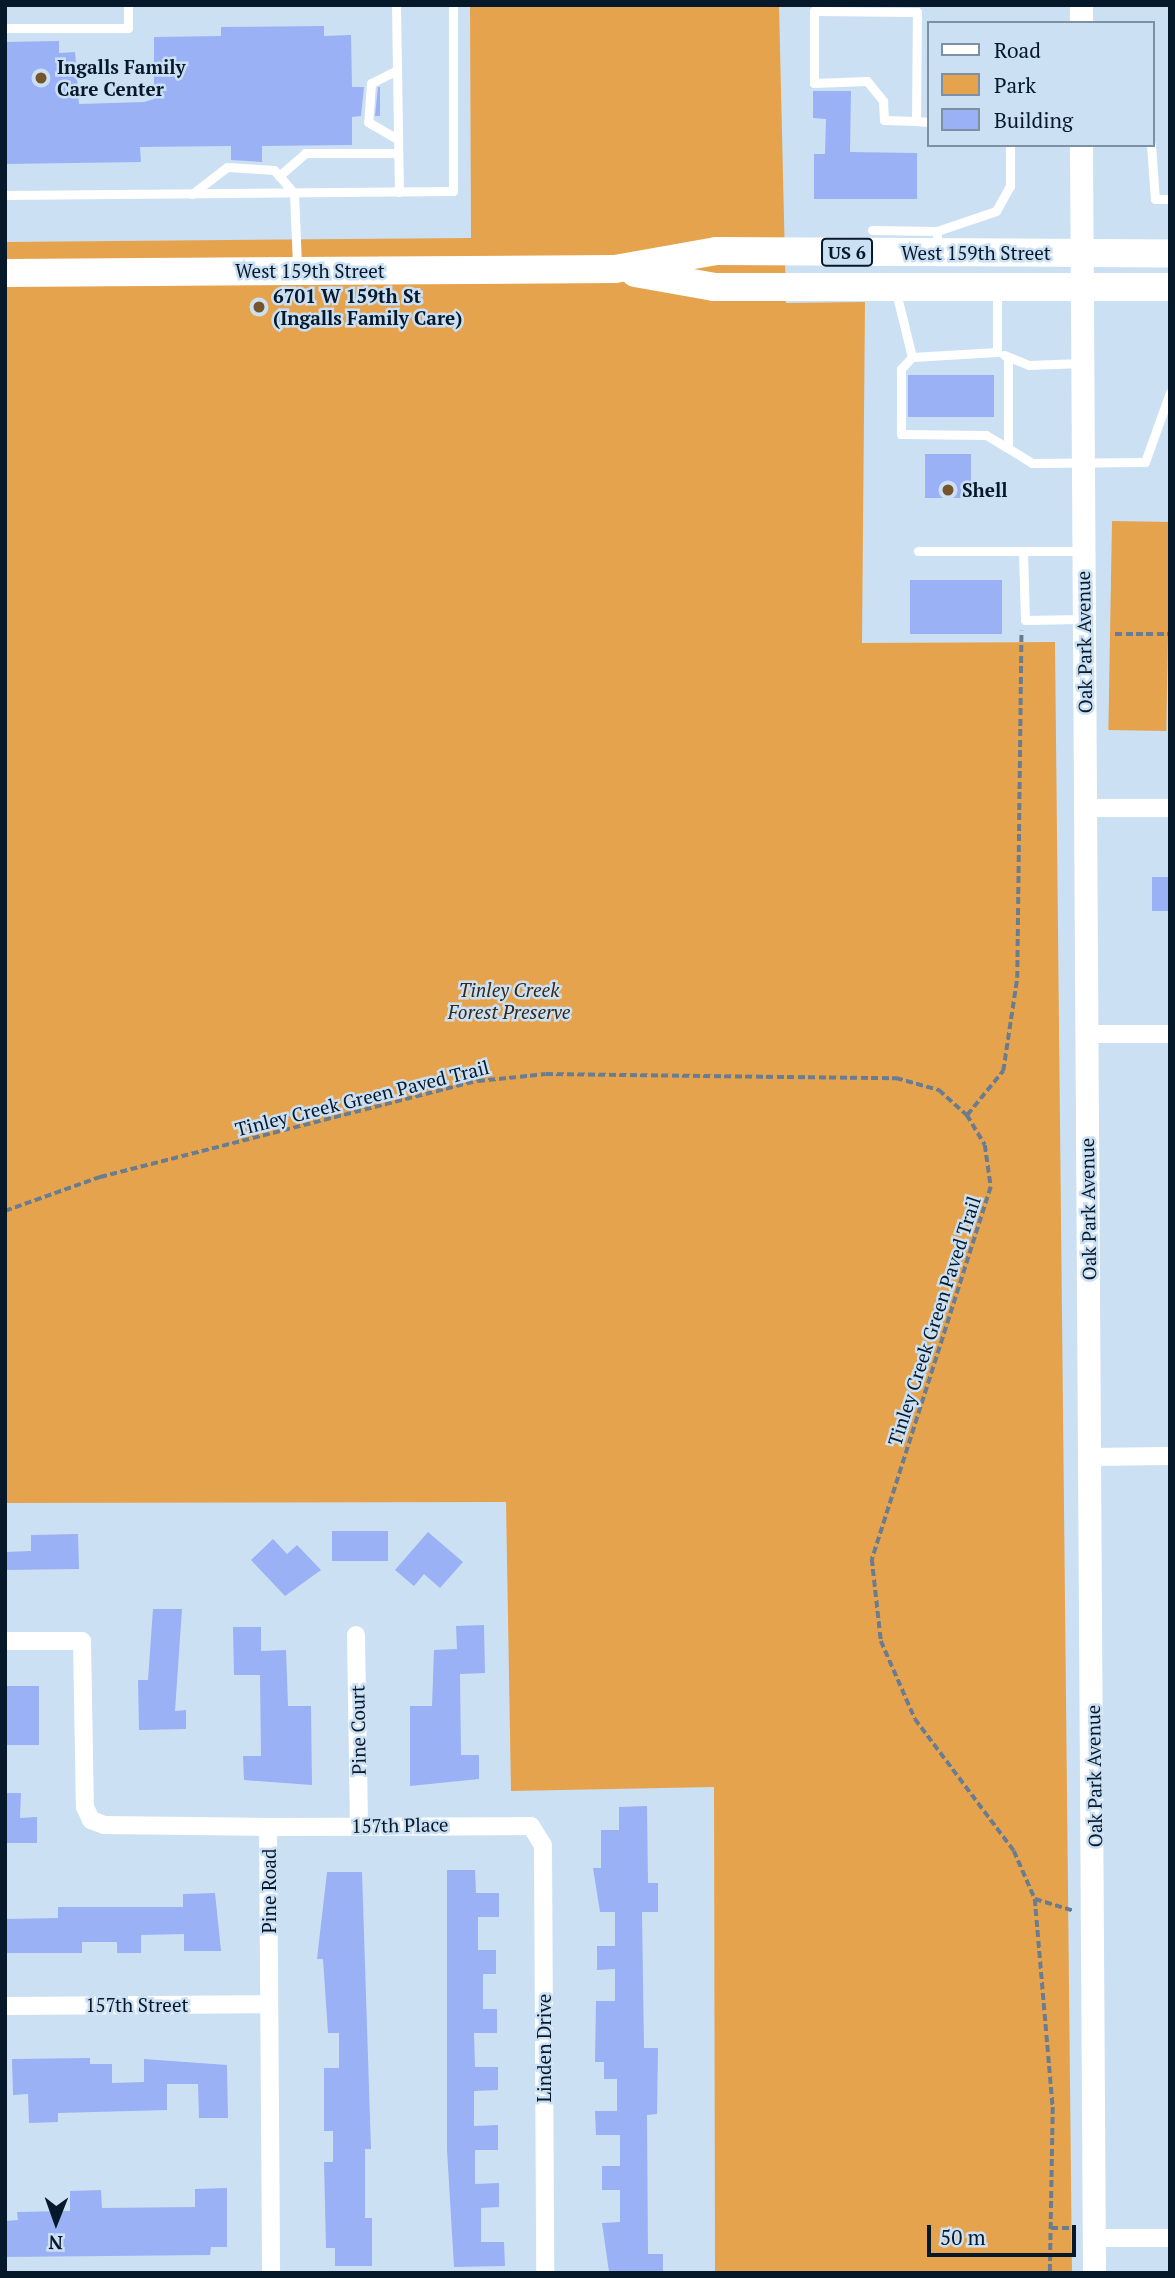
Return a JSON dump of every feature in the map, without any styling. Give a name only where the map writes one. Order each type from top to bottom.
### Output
[{"type":"main road","name":"West 159th Street","points":[[5,274],[615,269],[716,251],[937,242],[1081,253],[1170,253]]},
{"type":"main road","name":"West 159th Street","points":[[615,269],[714,287],[1170,287]]},
{"type":"street","name":"Oak Park Avenue","points":[[1081,147],[1086,1034],[1096,1909],[1094,2273]]},
{"type":"street","points":[[1085,808],[1170,808]]},
{"type":"street","points":[[1086,1034],[1170,1034]]},
{"type":"street","points":[[1091,1457],[1170,1457]]},
{"type":"street","name":"Pine Court","points":[[356,1635],[359,1826]]},
{"type":"street","name":"Pine Road","points":[[5,1641],[82,1641],[85,1807],[90,1820],[268,1827],[271,2273]]},
{"type":"street","name":"157th Place","points":[[268,1827],[531,1826]]},
{"type":"street","name":"Linden Drive","points":[[531,1826],[543,1845],[545,2273]]},
{"type":"street","name":"157th Street","points":[[5,2006],[269,2004]]},
{"type":"street","points":[[1094,2238],[1170,2238]]},
{"type":"lane","points":[[5,28],[128,28],[128,5]]},
{"type":"lane","points":[[396,5],[399,192]]},
{"type":"lane","points":[[5,195],[453,191],[453,5]]},
{"type":"lane","points":[[916,121],[917,12],[814,11],[814,83],[867,81],[884,101],[884,120],[926,122]]},
{"type":"lane","points":[[397,70],[371,83],[368,122],[398,139]]},
{"type":"lane","points":[[872,230],[937,242],[962,222],[981,221],[996,211],[1010,186],[1010,147]]},
{"type":"lane","points":[[1151,147],[1155,199],[1170,199]]},
{"type":"lane","points":[[279,176],[305,153],[398,153]]},
{"type":"lane","points":[[192,194],[227,167],[274,170],[294,193],[297,271]]},
{"type":"lane","points":[[895,287],[912,357]]},
{"type":"lane","points":[[997,287],[997,352]]},
{"type":"lane","points":[[1081,362],[1029,365],[997,352],[912,357],[901,369],[901,434],[986,435],[1032,463],[1145,463],[1170,392]]},
{"type":"lane","points":[[1008,357],[1008,449]]},
{"type":"lane","points":[[918,551],[1083,551]]},
{"type":"lane","points":[[1023,552],[1025,620],[1084,619]]},
{"type":"path","points":[[967,1115],[1003,1072],[1017,978],[1019,635],[1025,620]]},
{"type":"path","points":[[1115,634],[1170,634]]},
{"type":"path","name":"Tinley Creek Green Paved Trail","points":[[5,1211],[100,1177],[478,1081],[546,1074],[896,1077],[939,1090],[967,1115],[985,1145],[991,1187],[873,1559],[881,1641],[915,1719],[1014,1851],[1035,1899],[1053,2108],[1050,2273]]},
{"type":"path","points":[[1035,1899],[1062,1911],[1096,1909]]},
{"type":"path","points":[[1051,2228],[1073,2228]]},
{"type":"green space","name":"Tinley Creek Forest Preserve","points":[[470,5],[779,5],[786,303],[865,302],[862,643],[1055,642],[1072,2273],[715,2273],[714,1787],[511,1791],[506,1502],[5,1503],[5,242],[471,238]]},
{"type":"green space","points":[[1112,521],[1170,522],[1166,731],[1108,730]]},
{"type":"building","points":[[324,26],[324,36],[351,35],[352,87],[364,87],[361,116],[352,117],[352,145],[262,146],[262,162],[231,160],[231,146],[140,147],[141,162],[5,164],[5,42],[59,41],[59,53],[75,52],[79,104],[144,102],[154,99],[154,37],[221,36],[221,27]]},
{"type":"building","points":[[378,87],[380,116],[375,116]]},
{"type":"building","points":[[813,91],[851,91],[850,152],[917,153],[917,199],[814,199],[814,154],[825,154],[826,119],[813,118]]},
{"type":"building","points":[[908,375],[994,375],[994,417],[908,417]]},
{"type":"building","name":"Shell","points":[[925,454],[971,454],[971,498],[925,498]]},
{"type":"building","points":[[910,580],[1002,580],[1002,634],[910,634]]},
{"type":"building","points":[[1152,877],[1170,877],[1170,911],[1152,911]]},
{"type":"building","points":[[332,1531],[388,1531],[388,1561],[332,1561]]},
{"type":"building","points":[[428,1532],[463,1562],[440,1588],[424,1574],[414,1586],[395,1570]]},
{"type":"building","points":[[78,1534],[79,1569],[5,1570],[5,1552],[31,1551],[31,1535]]},
{"type":"building","points":[[273,1539],[287,1554],[297,1545],[321,1570],[285,1596],[251,1560]]},
{"type":"building","points":[[153,1609],[182,1609],[175,1711],[186,1710],[186,1729],[139,1730],[138,1680],[148,1680]]},
{"type":"building","points":[[484,1625],[485,1673],[460,1674],[461,1755],[479,1755],[479,1779],[410,1786],[410,1706],[432,1706],[434,1650],[457,1649],[456,1626]]},
{"type":"building","points":[[233,1627],[261,1627],[261,1651],[286,1650],[288,1706],[311,1706],[312,1785],[244,1780],[243,1756],[261,1756],[260,1675],[234,1675]]},
{"type":"building","points":[[7,1686],[39,1686],[39,1745],[7,1745]]},
{"type":"building","points":[[5,1793],[21,1793],[20,1818],[37,1817],[37,1843],[5,1843]]},
{"type":"building","points":[[647,1806],[648,1883],[658,1883],[658,1912],[642,1912],[644,2048],[658,2048],[657,2114],[647,2115],[648,2254],[663,2254],[663,2273],[619,2273],[609,2272],[602,2223],[620,2222],[620,2190],[602,2190],[602,2166],[620,2166],[620,2135],[596,2135],[595,2111],[617,2111],[617,2079],[604,2079],[604,2062],[595,2062],[596,2001],[615,2001],[615,1969],[597,1970],[597,1946],[615,1946],[615,1912],[600,1912],[593,1868],[601,1868],[601,1830],[619,1830],[619,1807]]},
{"type":"building","points":[[447,1870],[475,1870],[476,1893],[499,1893],[499,1917],[478,1917],[478,1950],[496,1950],[496,1974],[483,1974],[483,2009],[497,2009],[497,2033],[474,2033],[475,2067],[498,2067],[498,2090],[474,2091],[474,2126],[498,2125],[498,2150],[475,2150],[475,2184],[499,2183],[499,2207],[481,2208],[481,2242],[504,2242],[505,2266],[454,2267],[447,2150]]},
{"type":"building","points":[[327,1872],[362,1872],[371,2149],[365,2149],[365,2218],[372,2218],[372,2266],[335,2266],[335,2248],[326,2248],[324,2162],[333,2162],[333,2131],[324,2131],[324,2068],[339,2068],[339,2033],[328,2033],[323,1959],[317,1959]]},
{"type":"building","points":[[215,1893],[221,1951],[184,1951],[184,1934],[141,1935],[141,1953],[117,1953],[117,1942],[82,1942],[82,1953],[5,1953],[5,1919],[58,1918],[58,1907],[183,1907],[183,1894]]},
{"type":"building","points":[[90,2058],[90,2064],[112,2064],[112,2083],[144,2082],[144,2059],[227,2065],[228,2118],[199,2118],[198,2084],[167,2084],[167,2110],[58,2113],[58,2122],[29,2123],[28,2094],[13,2095],[12,2059]]},
{"type":"building","points":[[227,2188],[227,2247],[211,2247],[210,2255],[5,2257],[5,2221],[18,2220],[17,2212],[70,2211],[70,2191],[101,2190],[102,2208],[195,2207],[195,2189]]},
{"type":"place","name":"Ingalls Family Care Center","points":[[41,78]]},
{"type":"place","name":"6701 W 159th St (Ingalls Family Care)","points":[[259,307]]},
{"type":"place","name":"Shell","points":[[948,490]]}]
